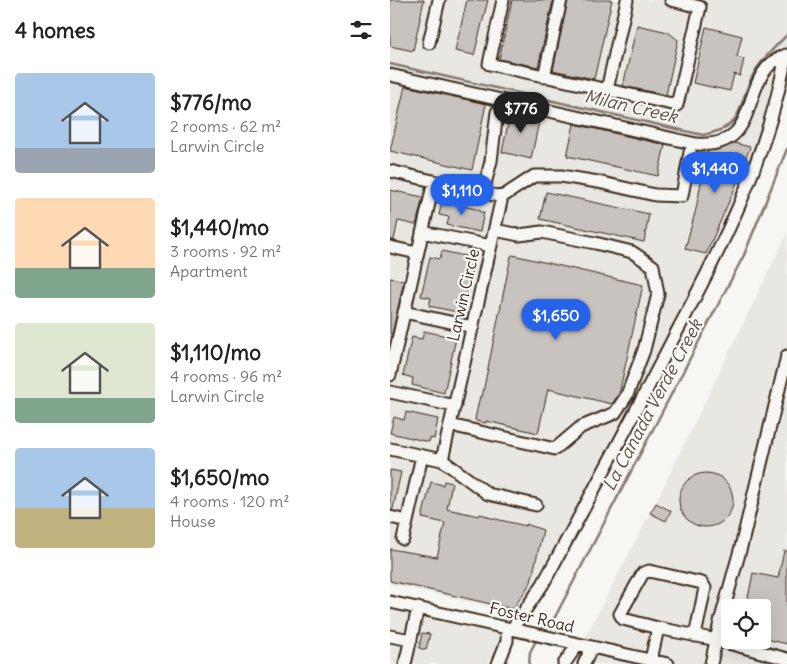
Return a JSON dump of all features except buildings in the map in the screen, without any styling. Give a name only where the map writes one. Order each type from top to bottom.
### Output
[{"type":"street","points":[[429,43],[439,0]]},
{"type":"street","points":[[504,0],[490,64],[677,105],[700,8],[671,0]]},
{"type":"street","points":[[544,77],[561,0]]},
{"type":"street","points":[[607,90],[627,0]]},
{"type":"street","points":[[390,74],[696,144],[708,145],[720,143],[731,138],[740,129],[756,87],[764,73],[778,58],[786,55],[779,93],[758,162],[711,268],[544,584],[512,629],[498,664]]},
{"type":"street","points":[[483,192],[491,161],[497,112]]},
{"type":"street","points":[[390,171],[502,197],[534,176],[552,176],[598,182],[655,195],[682,196],[690,152]]},
{"type":"street","points":[[390,374],[434,181]]},
{"type":"street","name":"Larwin Circle","points":[[442,460],[502,197]]},
{"type":"street","points":[[450,425],[555,449],[581,427],[615,413],[626,395],[644,350],[658,294],[653,266],[632,252],[542,232],[519,235],[495,230]]},
{"type":"street","points":[[422,232],[491,246]]},
{"type":"street","points":[[390,247],[418,253]]},
{"type":"street","points":[[404,312],[473,327]]},
{"type":"street","points":[[711,664],[787,356]]},
{"type":"street","points":[[390,392],[455,406]]},
{"type":"street","points":[[390,449],[442,460],[488,494],[536,505]]},
{"type":"street","points":[[403,539],[422,456]]},
{"type":"street","points":[[390,517],[407,521]]},
{"type":"street","points":[[695,636],[705,588],[702,583],[649,571],[643,573],[620,614],[623,619],[658,628],[695,636],[717,640],[787,659]]},
{"type":"street","name":"Foster Road","points":[[390,602],[668,664]]},
{"type":"street","points":[[405,664],[418,608]]},
{"type":"street","points":[[651,660],[658,628]]},
{"type":"street","points":[[390,636],[410,640]]},
{"type":"street","points":[[564,664],[575,643]]},
{"type":"street","points":[[584,664],[592,647]]},
{"type":"shaded area","points":[[390,0],[787,0],[786,91],[762,167],[591,509],[530,615],[390,584]]},
{"type":"shaded area","points":[[787,234],[787,664],[571,664],[651,512]]},
{"type":"shaded area","points":[[390,610],[500,634],[495,651],[488,664],[390,664]]},
{"type":"waterway","name":"Milan Creek","points":[[390,64],[703,135],[717,131],[734,120],[739,113],[748,84],[757,68],[787,35]]},
{"type":"waterway","name":"La Canada Verde Creek","points":[[540,633],[543,627],[555,617],[744,255],[787,149]]},
{"type":"waterway","name":"La Canada Verde Creek","points":[[529,664],[530,652],[538,637]]}]
